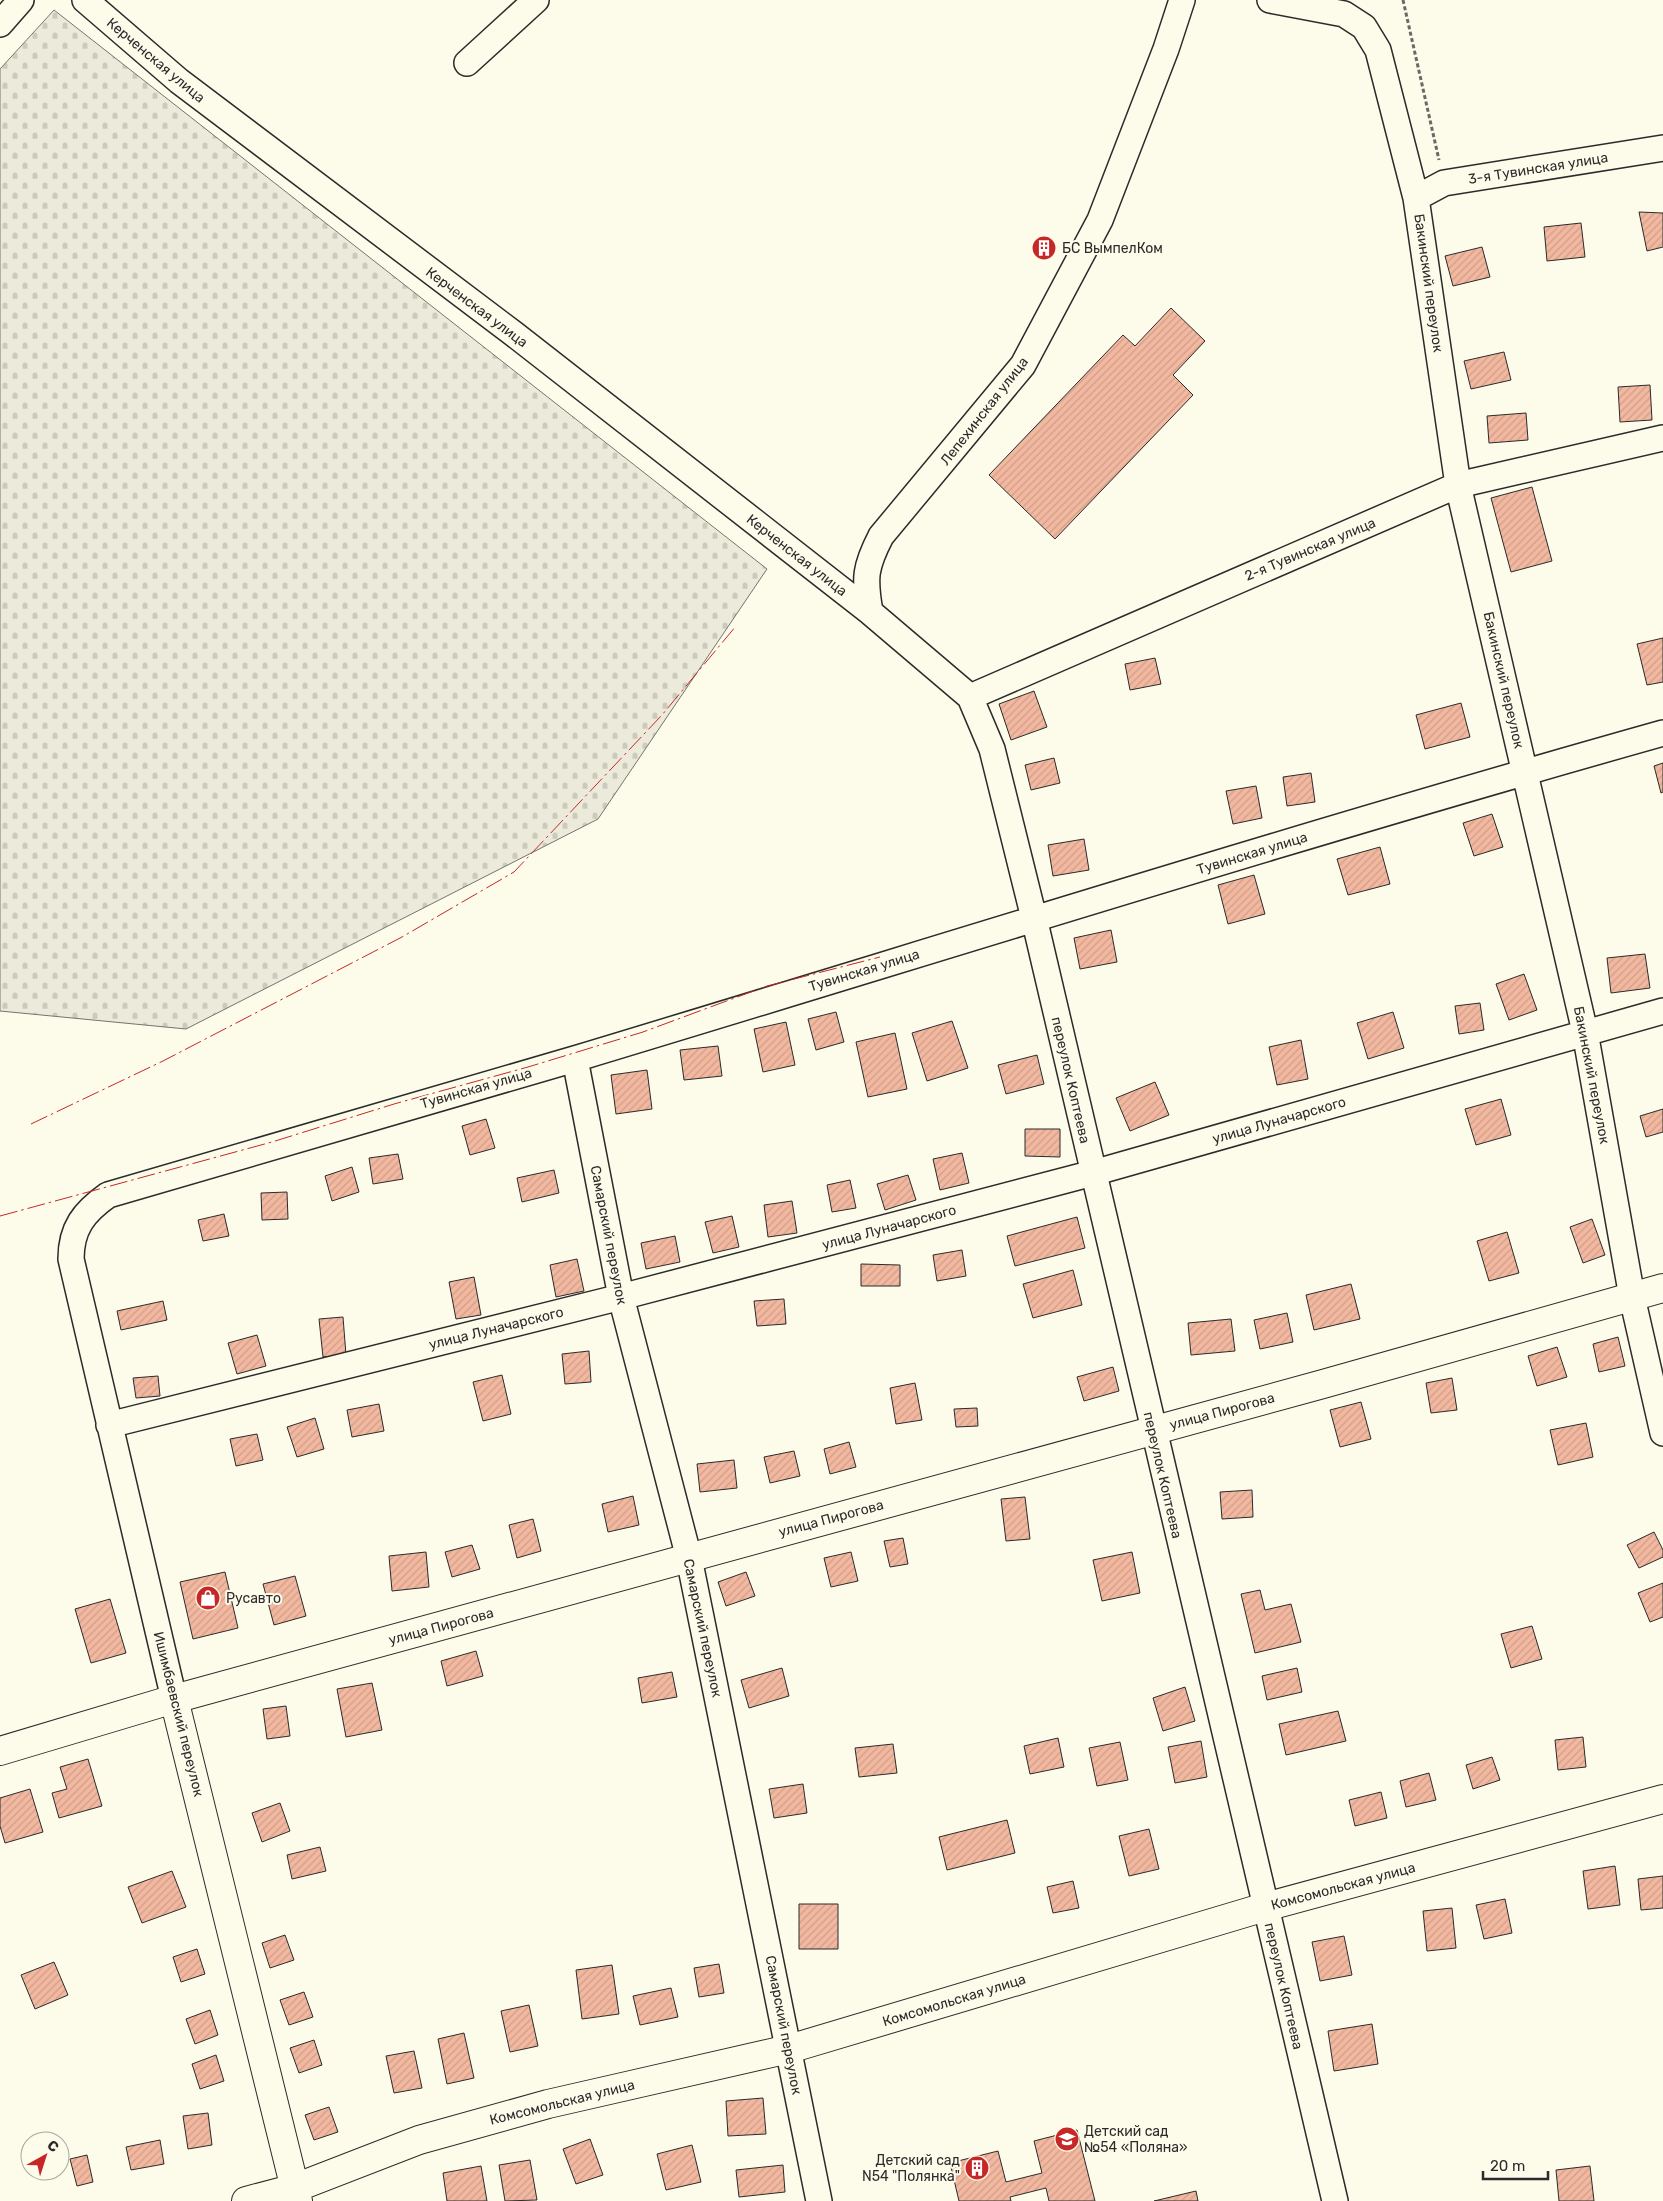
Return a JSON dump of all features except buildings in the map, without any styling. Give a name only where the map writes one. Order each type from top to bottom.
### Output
[{"type":"main road","name":"улица Пирогова","points":[[0,1751],[174,1699],[1663,1288]]},
{"type":"main road","name":"Ишимбаевский переулок","points":[[174,1699],[296,2194]]},
{"type":"main road","name":"Комсомольская улица","points":[[246,2201],[296,2194],[420,2140],[538,2106],[789,2049],[1265,1907],[1663,1799]]},
{"type":"street","points":[[0,24],[22,0]]},
{"type":"street","name":"Керченская улица","points":[[85,0],[180,81],[514,334],[870,612]]},
{"type":"street","points":[[467,62],[536,0]]},
{"type":"street","name":"Лепехинская улица","points":[[870,612],[866,585],[869,559],[881,536],[1023,365],[1100,220],[1166,49],[1182,0]]},
{"type":"street","name":"Бакинский переулок","points":[[1270,0],[1346,7],[1364,27],[1378,50],[1416,198],[1458,485],[1585,1032],[1632,1297],[1663,1433]]},
{"type":"street","name":"3-я Тувинская улица","points":[[1416,198],[1444,183],[1663,148]]},
{"type":"street","name":"2-я Тувинская улица","points":[[970,696],[1458,485],[1663,438]]},
{"type":"street","points":[[870,612],[970,696]]},
{"type":"street","name":"переулок Коптеева","points":[[970,696],[992,749],[1034,918],[1152,1430],[1335,2201]]},
{"type":"street","name":"Тувинская улица","points":[[78,1227],[90,1208],[108,1195],[575,1059],[1034,918],[1525,772],[1663,733]]},
{"type":"street","name":"улица Луначарского","points":[[109,1425],[621,1297],[1093,1174],[1663,1011]]},
{"type":"street","name":"Самарский переулок","points":[[575,1059],[621,1297],[689,1558],[820,2201]]},
{"type":"street","name":"Ишимбаевский переулок","points":[[78,1227],[71,1243],[71,1259],[174,1699]]},
{"type":"path","points":[[1403,0],[1444,183]]},
{"type":"green space","points":[[54,10],[767,569],[598,819],[186,1029],[0,1011],[0,69]]},
{"type":"power","points":[[31,1124],[163,1061],[402,937],[514,872],[662,715],[736,626]]},
{"type":"power","points":[[0,1216],[272,1142],[394,1104],[528,1067],[643,1032],[767,986],[880,957]]},
{"type":"place","name":"БС ВымпелКом","points":[[1044,248]]},
{"type":"place","name":"Русавто","points":[[208,1598]]},
{"type":"place","name":"Детский сад №54 «Поляна»","points":[[1067,2139]]},
{"type":"place","name":"Детский сад N54 \"Полянка\"","points":[[977,2168]]}]
